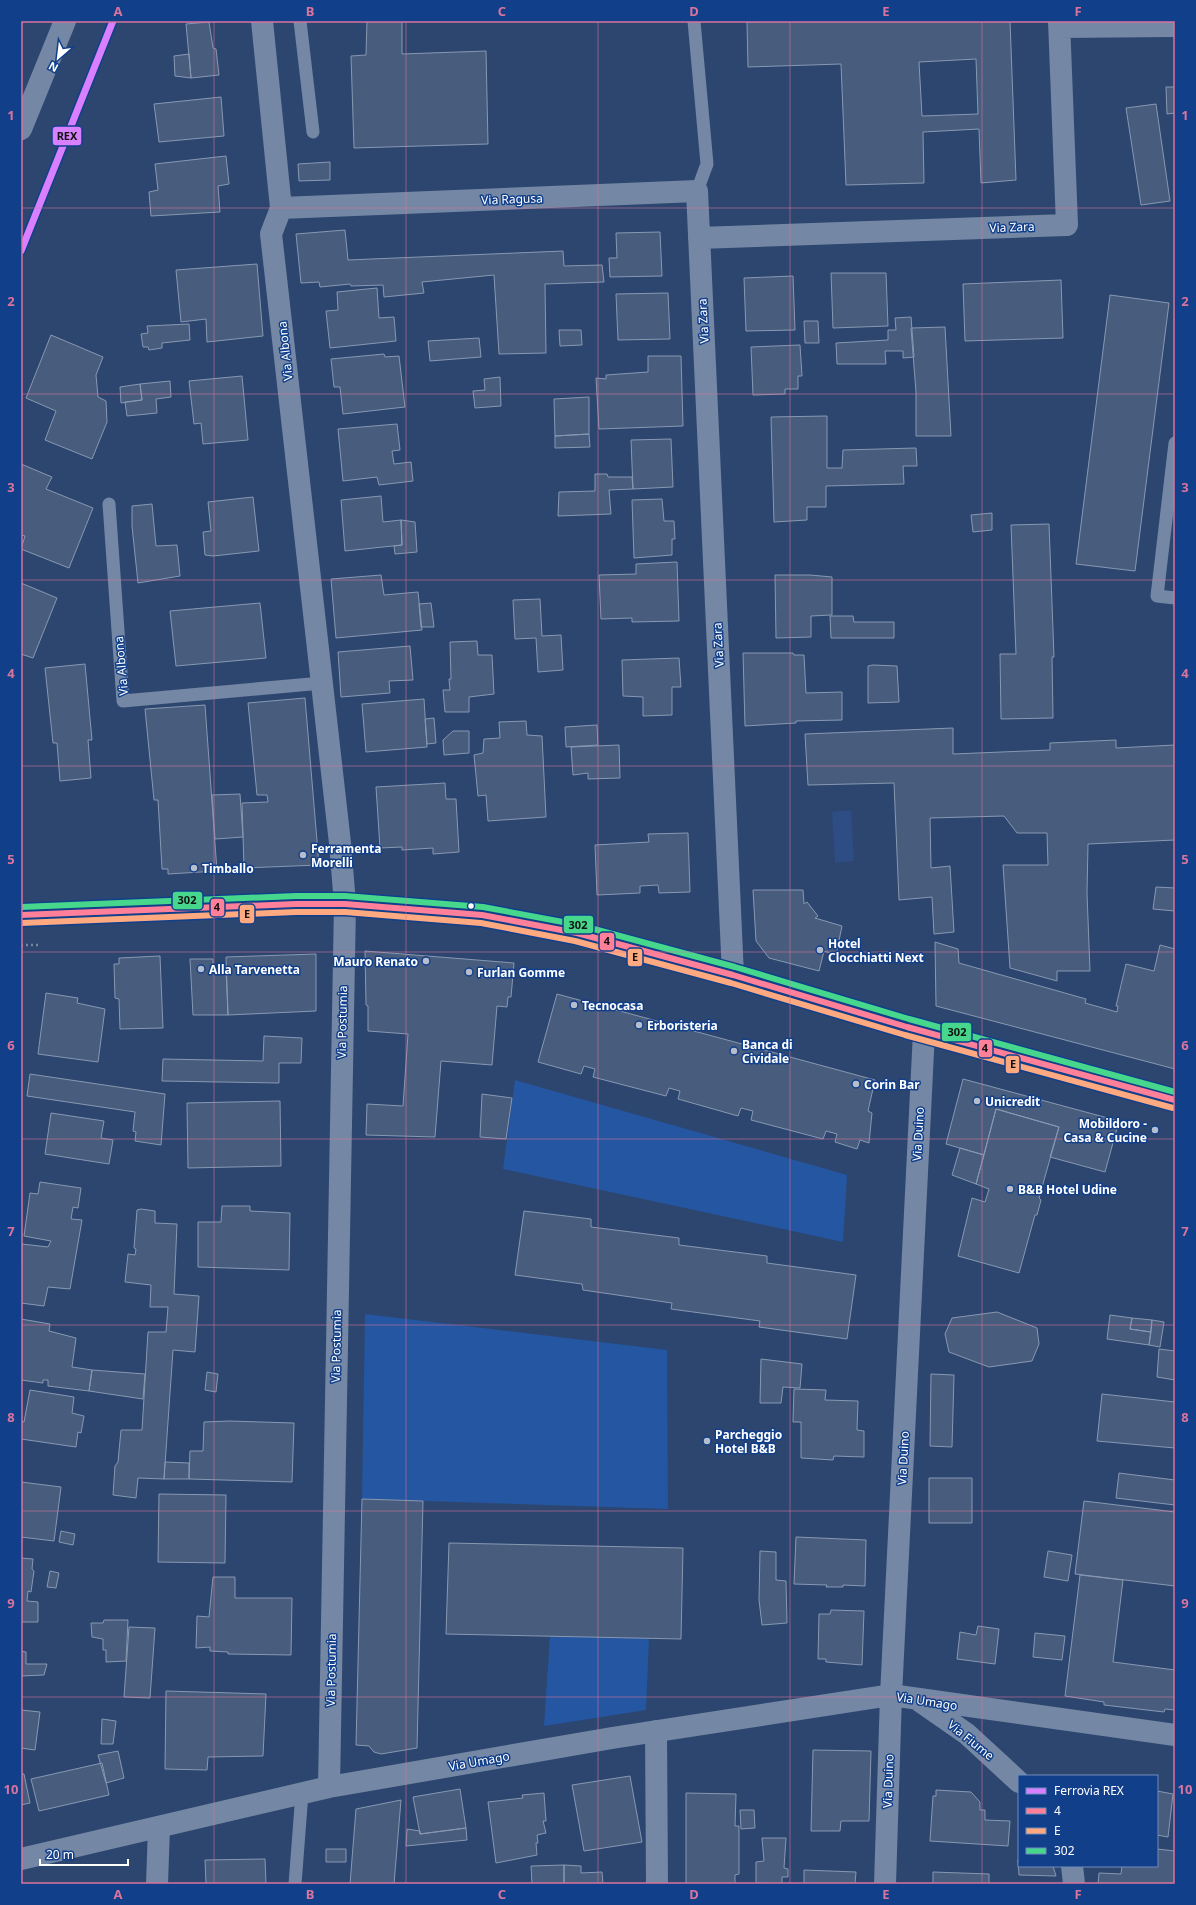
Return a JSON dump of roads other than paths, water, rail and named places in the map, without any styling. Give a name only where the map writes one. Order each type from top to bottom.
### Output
[{"type":"main road","points":[[22,920],[261,905],[345,904],[482,915],[577,933],[733,975],[924,1032],[1175,1100]]},
{"type":"street","points":[[21,129],[65,21]]},
{"type":"street","name":"Via Albona","points":[[262,21],[281,208],[272,234],[345,904]]},
{"type":"street","points":[[1060,24],[1175,26]]},
{"type":"street","name":"Via Zara","points":[[733,975],[699,238],[1067,224],[1060,24]]},
{"type":"street","points":[[696,191],[699,238]]},
{"type":"street","name":"Via Ragusa","points":[[281,208],[696,191]]},
{"type":"street","name":"Via Postumia","points":[[329,1788],[345,904]]},
{"type":"street","name":"Via Duino","points":[[885,1884],[891,1695],[924,1032]]},
{"type":"street","name":"Via Umago","points":[[21,1859],[302,1793],[656,1731],[891,1695],[1175,1735]]},
{"type":"street","name":"Via Fiume","points":[[920,1700],[967,1734],[1018,1781]]},
{"type":"street","points":[[656,1731],[657,1884]]},
{"type":"street","points":[[157,1884],[159,1827]]},
{"type":"street","points":[[1072,1867],[1074,1884]]},
{"type":"lane","points":[[300,21],[313,132]]},
{"type":"lane","points":[[694,21],[707,164],[696,191]]},
{"type":"lane","points":[[1175,443],[1157,596],[1175,598]]},
{"type":"lane","name":"Via Albona","points":[[109,504],[123,701],[322,683]]},
{"type":"lane","points":[[295,1884],[302,1793]]},
{"type":"rail line","name":"REX","points":[[21,251],[113,21]]},
{"type":"place","name":"Ferramenta Morelli","points":[[303,855]]},
{"type":"place","name":"Timballo","points":[[194,868]]},
{"type":"place","name":"Hotel Clocchiatti Next","points":[[820,950]]},
{"type":"place","name":"Mauro Renato","points":[[426,961]]},
{"type":"place","name":"Alla Tarvenetta","points":[[201,969]]},
{"type":"place","name":"Furlan Gomme","points":[[469,972]]},
{"type":"place","name":"Tecnocasa","points":[[574,1005]]},
{"type":"place","name":"Erboristeria","points":[[639,1025]]},
{"type":"place","name":"Banca di Cividale","points":[[734,1051]]},
{"type":"place","name":"Corin Bar","points":[[856,1084]]},
{"type":"place","name":"Unicredit","points":[[977,1101]]},
{"type":"place","name":"Mobildoro - Casa & Cucine","points":[[1155,1130]]},
{"type":"place","name":"B&B Hotel Udine","points":[[1010,1189]]},
{"type":"place","name":"Parcheggio Hotel B&B","points":[[707,1441]]}]
